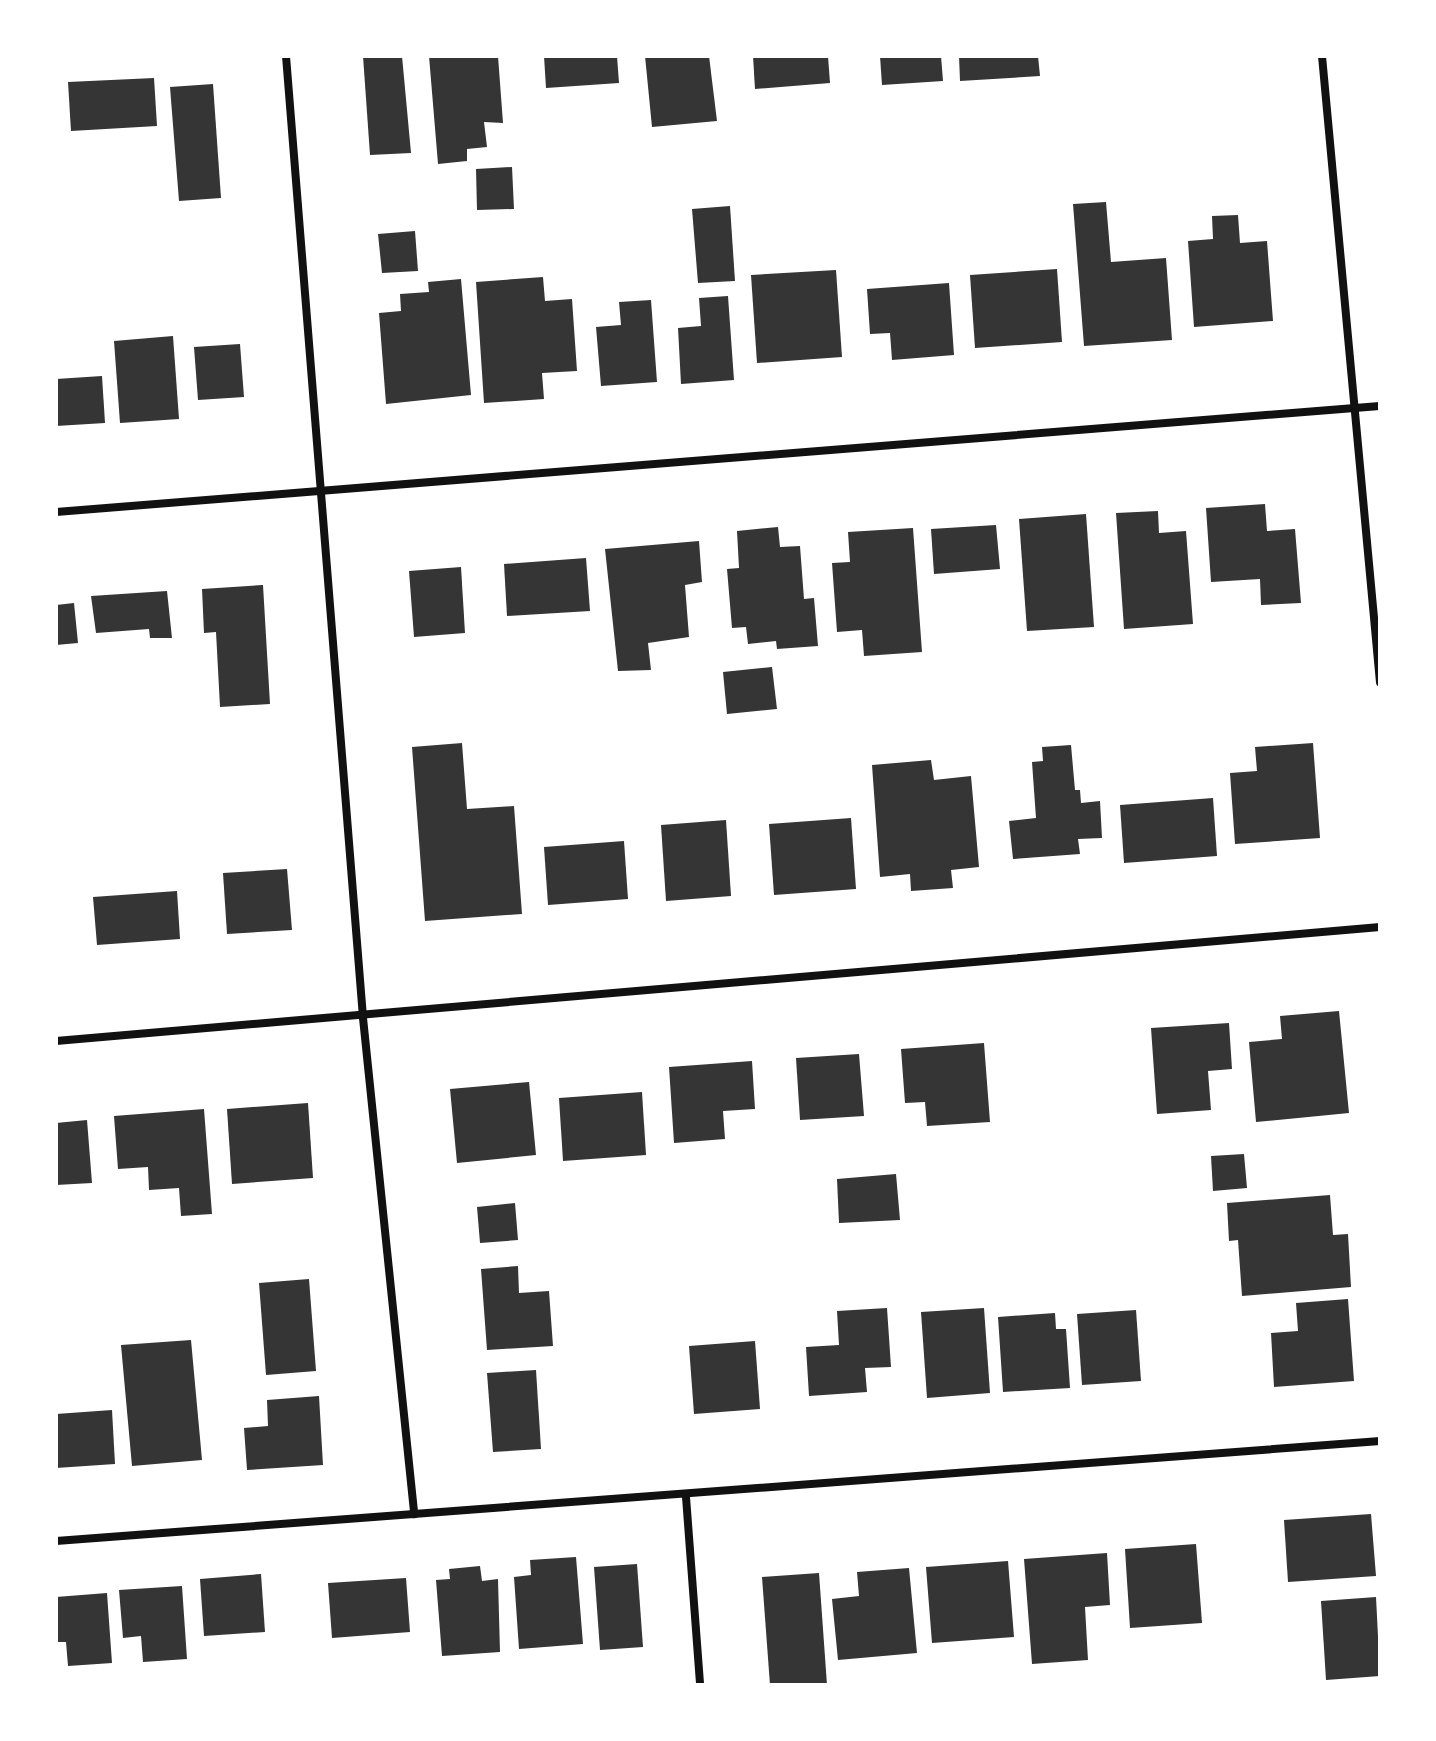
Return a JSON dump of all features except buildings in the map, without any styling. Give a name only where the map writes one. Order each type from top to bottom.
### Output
[{"type":"street","points":[[286,56],[363,1018],[414,1514]]},
{"type":"street","points":[[1322,56],[1380,682]]},
{"type":"street","points":[[56,512],[1380,406]]},
{"type":"street","points":[[56,1041],[363,1018],[1380,927]]},
{"type":"street","points":[[56,1541],[686,1497],[1380,1441]]},
{"type":"street","points":[[686,1497],[700,1685]]}]
